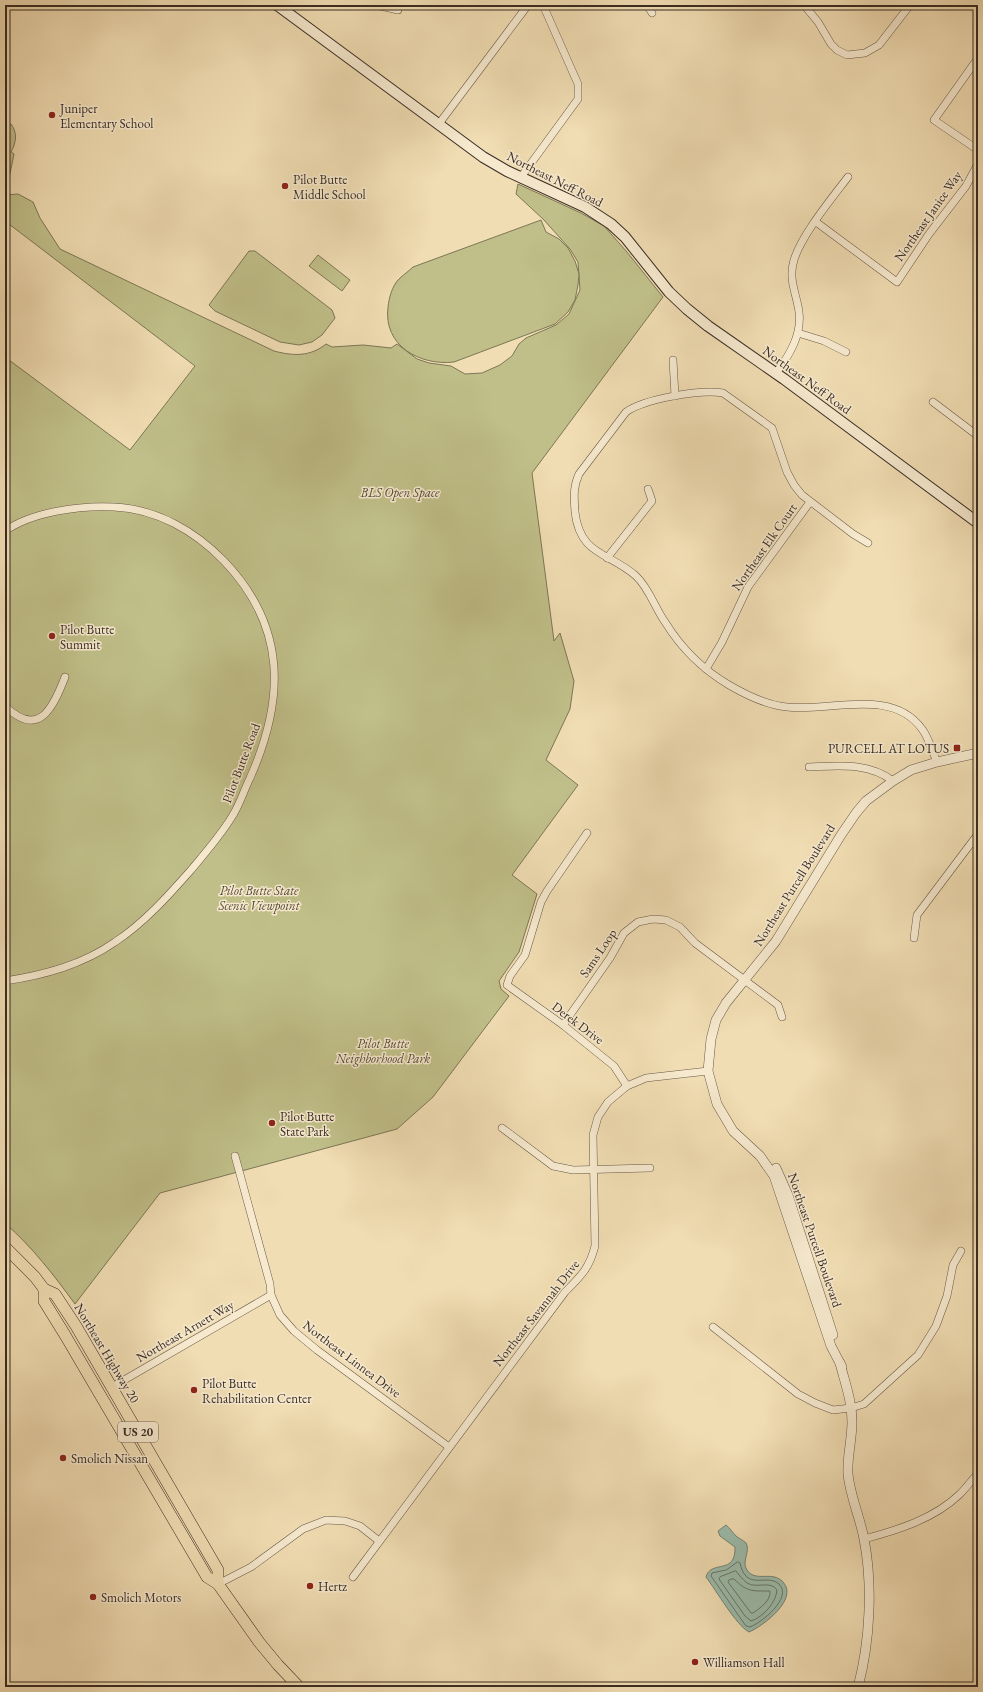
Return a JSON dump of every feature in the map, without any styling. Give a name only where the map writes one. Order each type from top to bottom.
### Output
[{"type":"main road","name":"Northeast Neff Road","points":[[277,5],[482,157],[585,207],[611,224],[625,237],[669,292],[687,309],[708,326],[776,373],[978,523]]},
{"type":"main road","name":"Northeast Highway 20","points":[[5,1247],[35,1277],[44,1289],[55,1294],[76,1326],[218,1570],[218,1584]]},
{"type":"main road","name":"Northeast Highway 20","points":[[44,1289],[44,1301],[207,1577],[218,1584],[259,1642],[299,1687]]},
{"type":"street","points":[[376,5],[398,10]]},
{"type":"street","points":[[438,125],[528,5]]},
{"type":"street","points":[[521,177],[578,99],[578,84],[543,5]]},
{"type":"street","points":[[647,5],[652,14]]},
{"type":"street","points":[[804,5],[818,22],[831,44],[837,50],[847,55],[865,53],[879,45],[910,5]]},
{"type":"street","points":[[978,58],[934,120],[978,150]]},
{"type":"street","name":"Northeast Janice Way","points":[[816,222],[896,282],[966,186],[978,164]]},
{"type":"street","points":[[776,373],[791,351],[798,333],[800,312],[794,294],[792,274],[792,265],[796,251],[848,177]]},
{"type":"street","points":[[798,333],[824,341],[846,352]]},
{"type":"street","points":[[673,360],[675,396]]},
{"type":"street","points":[[868,543],[853,534],[810,502],[794,485],[787,472],[772,428],[723,393],[714,391],[675,396],[634,406],[626,412],[579,474],[574,485],[576,524],[581,537],[586,544],[630,571],[641,581],[665,623],[678,642],[691,657],[706,669],[728,684],[759,700],[788,707],[870,703],[892,708],[916,721],[929,742],[937,762]]},
{"type":"street","points":[[933,402],[978,436]]},
{"type":"street","points":[[607,558],[652,501],[648,489]]},
{"type":"street","name":"Northeast Elk Court","points":[[706,669],[722,642],[748,587],[810,502]]},
{"type":"street","name":"Pilot Butte Road","points":[[5,531],[13,526],[58,511],[85,507],[109,506],[133,508],[154,514],[183,528],[213,550],[238,575],[255,600],[267,629],[274,655],[275,689],[270,723],[260,756],[234,813],[219,836],[174,889],[146,917],[115,943],[81,962],[38,976],[5,981]]},
{"type":"street","points":[[5,706],[23,720],[31,721],[41,717],[47,712],[56,699],[65,677]]},
{"type":"street","name":"Northeast Purcell Boulevard","points":[[858,1687],[865,1646],[869,1594],[864,1538],[848,1474],[848,1457],[852,1424],[847,1385],[842,1368],[831,1346],[774,1176],[760,1156],[733,1131],[717,1104],[708,1072],[711,1039],[716,1020],[726,1003],[776,941],[840,835],[866,801],[893,781],[912,770],[937,762],[978,753]]},
{"type":"street","points":[[809,767],[853,766],[884,774],[893,781]]},
{"type":"street","name":"Derek Drive","points":[[587,833],[546,891],[541,902],[525,955],[510,976],[507,985],[563,1025],[614,1066],[627,1086]]},
{"type":"street","points":[[914,938],[917,915],[978,834]]},
{"type":"street","name":"Sams Loop","points":[[563,1025],[610,958],[624,933],[638,922],[653,919],[666,920],[680,927],[695,943],[778,1005],[782,1017]]},
{"type":"street","name":"Northeast Savannah Drive","points":[[353,1577],[565,1292],[582,1275],[591,1262],[595,1246],[593,1135],[598,1117],[608,1102],[627,1086],[646,1078],[708,1072]]},
{"type":"street","points":[[502,1128],[553,1166],[573,1170],[650,1168]]},
{"type":"street","name":"Northeast Linnea Drive","points":[[235,1156],[270,1284],[271,1295],[280,1315],[294,1331],[317,1350],[449,1447]]},
{"type":"street","points":[[713,1327],[798,1394],[833,1410],[851,1408],[864,1404],[918,1355],[936,1326],[947,1296],[953,1264],[961,1251]]},
{"type":"street","name":"Northeast Arnett Way","points":[[112,1387],[271,1295]]},
{"type":"street","points":[[864,1538],[891,1532],[927,1517],[959,1495],[978,1473]]},
{"type":"street","points":[[218,1584],[251,1567],[303,1529],[326,1520],[345,1521],[360,1526],[379,1541]]},
{"type":"green space","points":[[11,124],[15,131],[16,138],[11,152],[14,154],[7,188],[5,187],[5,125]]},
{"type":"green space","name":"Pilot Butte State Scenic Viewpoint","points":[[518,184],[581,213],[604,226],[663,297],[532,473],[554,641],[560,633],[574,681],[570,709],[546,760],[578,785],[512,875],[537,894],[519,952],[499,981],[501,989],[509,996],[433,1097],[397,1129],[160,1193],[75,1304],[59,1282],[25,1242],[5,1223],[5,357],[130,450],[195,366],[5,221],[5,195],[18,194],[33,202],[40,218],[60,249],[274,351],[288,354],[301,354],[314,351],[326,344],[332,347],[363,345],[391,348],[397,344],[417,359],[429,363],[451,366],[465,374],[482,373],[500,365],[512,356],[519,344],[526,338],[556,325],[569,314],[580,290],[578,262],[570,249],[543,219],[516,194]]},
{"type":"green space","points":[[541,220],[546,232],[559,239],[568,248],[575,261],[579,274],[575,300],[568,312],[555,324],[454,362],[429,361],[417,357],[406,351],[398,343],[391,333],[388,321],[388,307],[393,289],[402,276],[413,267]]},
{"type":"green space","points":[[249,251],[255,251],[332,310],[335,318],[322,335],[312,342],[299,345],[280,342],[215,311],[209,305]]},
{"type":"green space","points":[[318,255],[350,280],[342,291],[309,266]]},
{"type":"water","points":[[726,1525],[736,1536],[746,1543],[747,1549],[745,1567],[747,1570],[755,1576],[769,1576],[779,1579],[783,1582],[787,1589],[783,1604],[777,1611],[762,1624],[749,1632],[732,1615],[706,1577],[713,1569],[728,1564],[732,1561],[734,1556],[735,1547],[720,1536],[718,1531]]},
{"type":"place","name":"Juniper Elementary School","points":[[52,115]]},
{"type":"place","name":"Pilot Butte Middle School","points":[[285,186]]},
{"type":"place","name":"Pilot Butte Summit","points":[[52,636]]},
{"type":"place","name":"PURCELL AT LOTUS","points":[[957,748]]},
{"type":"place","name":"Pilot Butte State Park","points":[[272,1123]]},
{"type":"place","name":"Pilot Butte Rehabilitation Center","points":[[194,1390]]},
{"type":"place","name":"Smolich Nissan","points":[[63,1458]]},
{"type":"place","name":"Hertz","points":[[310,1586]]},
{"type":"place","name":"Smolich Motors","points":[[93,1597]]},
{"type":"place","name":"Williamson Hall","points":[[695,1662]]},
{"type":"park label","name":"BLS Open Space","points":[[400,492]]},
{"type":"park label","name":"Pilot Butte Neighborhood Park","points":[[383,1050]]}]
